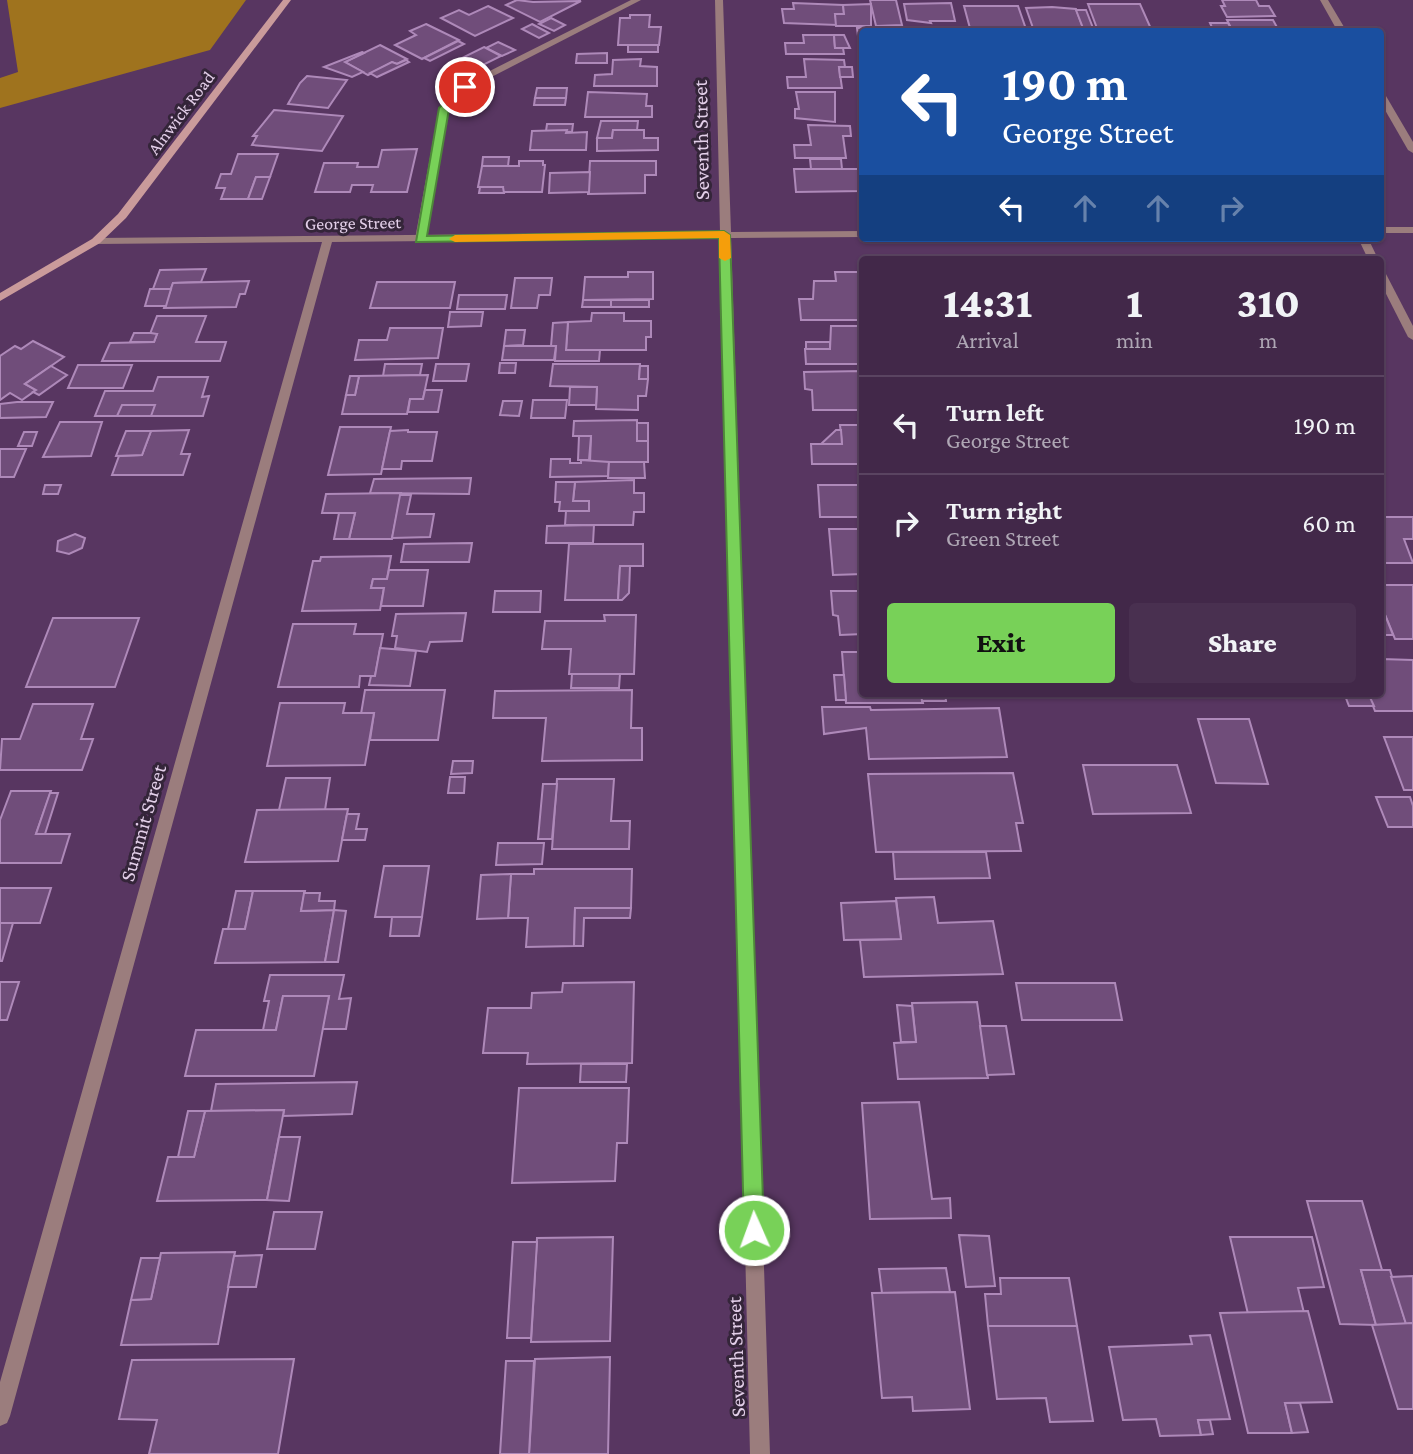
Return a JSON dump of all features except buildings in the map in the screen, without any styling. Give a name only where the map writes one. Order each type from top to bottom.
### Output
[{"type":"street","name":"Alnwick Road","points":[[0,298],[96,241],[122,216],[287,0]]},
{"type":"street","points":[[420,239],[444,108],[449,101],[465,87],[637,0]]},
{"type":"street","name":"Seventh Street","points":[[719,0],[760,1454]]},
{"type":"street","points":[[1324,0],[1341,28]]},
{"type":"street","points":[[1384,101],[1413,150]]},
{"type":"street","points":[[1384,230],[1413,230]]},
{"type":"street","name":"George Street","points":[[96,241],[327,241],[859,234]]},
{"type":"street","name":"Summit Street","points":[[0,1416],[327,241]]},
{"type":"street","points":[[1384,280],[1413,337]]},
{"type":"shaded area","points":[[7,0],[246,0],[210,50],[0,108],[0,78],[18,72]]},
{"type":"slow traffic","points":[[455,239],[724,235],[725,258]]},
{"type":"route","points":[[465,87],[444,108],[420,239],[724,235],[754,1230]]}]
